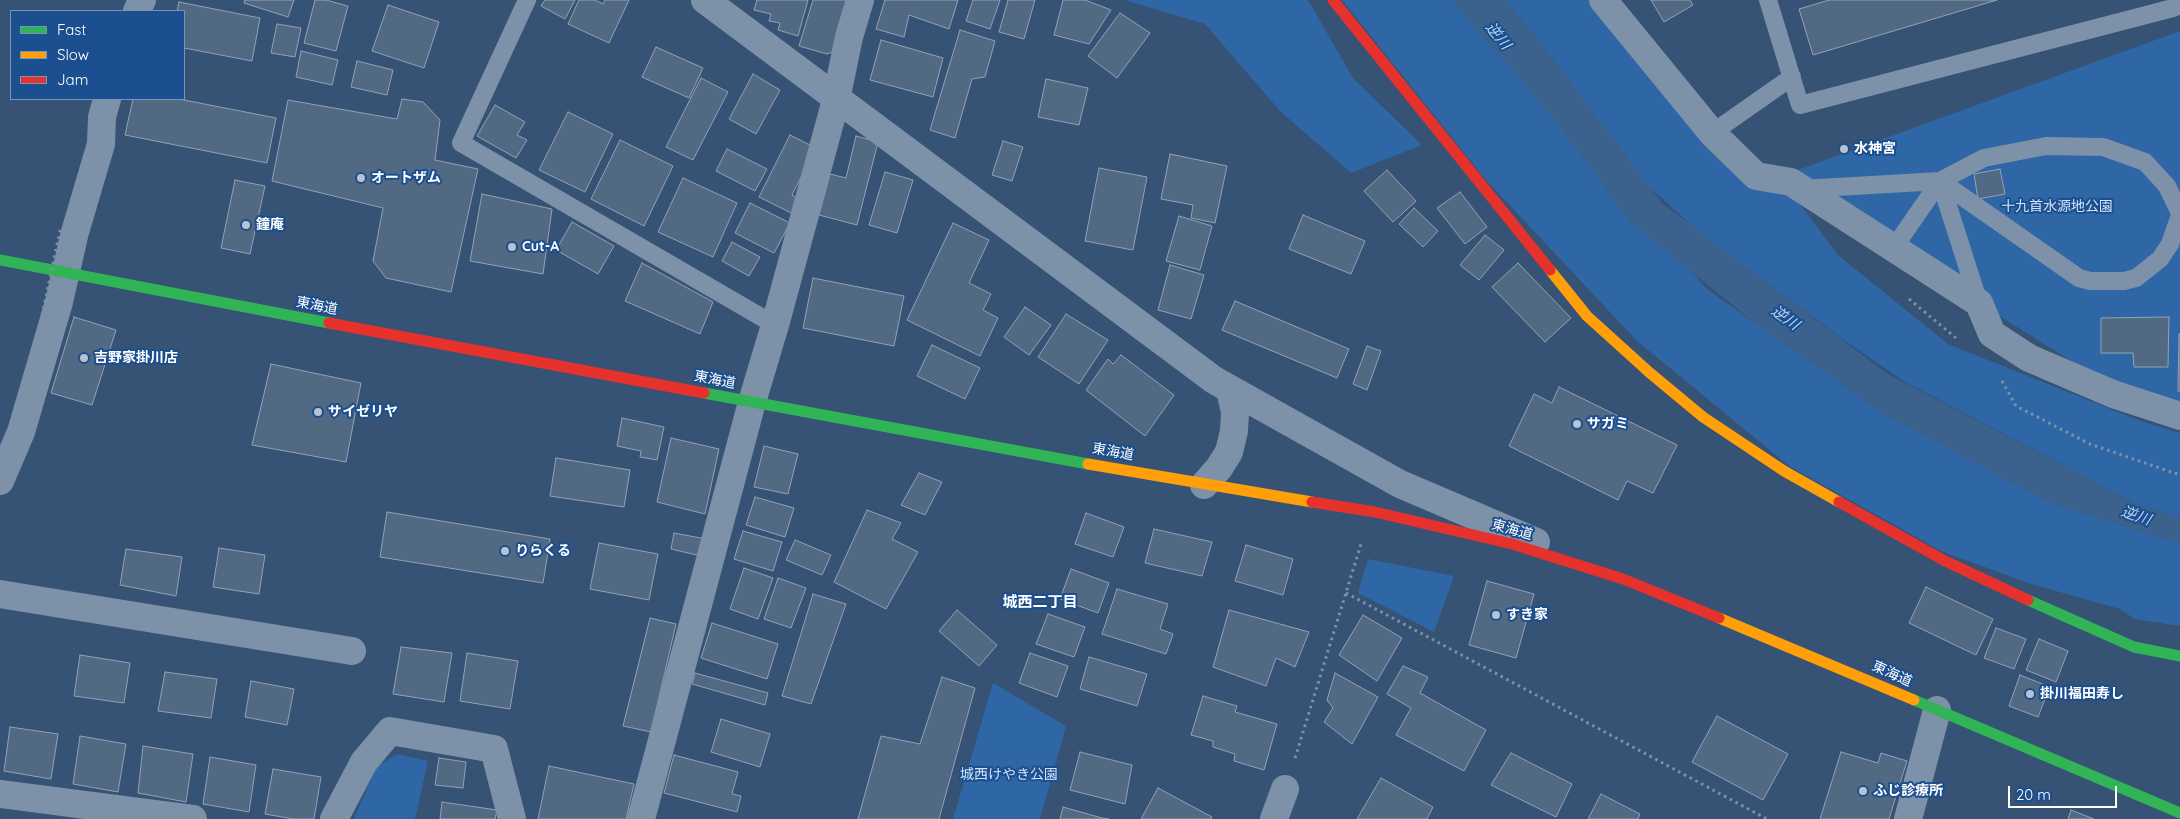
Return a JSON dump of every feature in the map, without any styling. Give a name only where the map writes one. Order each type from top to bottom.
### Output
[{"type":"main road","points":[[1332,0],[1587,316],[1650,373],[1703,417],[1784,471],[1945,561],[2051,611],[2101,631],[2134,647],[2180,656]]},
{"type":"main road","name":"東海道","points":[[0,260],[65,274],[1204,485],[1375,512],[1512,544],[1622,579],[1808,654],[2180,813]]},
{"type":"street","points":[[705,0],[836,100],[1230,390],[1400,484],[1622,579]]},
{"type":"street","points":[[641,819],[752,402],[775,325],[836,100],[849,37],[860,0]]},
{"type":"street","points":[[1603,0],[1712,133],[1756,176],[1792,182],[1979,303],[1992,334],[2029,358],[2114,394],[2180,416]]},
{"type":"street","points":[[0,482],[21,432],[65,274],[74,232],[101,144],[102,117],[107,100]]},
{"type":"street","points":[[1204,485],[1219,468],[1229,452],[1234,431],[1235,412],[1230,390]]},
{"type":"street","points":[[0,594],[352,651]]},
{"type":"street","points":[[1908,819],[1937,710]]},
{"type":"street","points":[[334,819],[364,762],[390,731],[494,749],[512,819]]},
{"type":"street","points":[[1274,819],[1285,789]]},
{"type":"street","points":[[0,794],[193,819]]},
{"type":"lane","points":[[527,0],[461,143],[775,325]]},
{"type":"lane","points":[[1768,0],[1800,105],[2173,8],[2180,4]]},
{"type":"lane","points":[[1712,133],[1792,77]]},
{"type":"lane","points":[[1802,189],[1940,181],[1984,158],[2046,146],[2103,148],[2145,162],[2168,186],[2180,214],[2170,244],[2160,259],[2136,278],[2124,281],[2090,281],[2079,278],[1940,181]]},
{"type":"lane","points":[[1893,249],[1940,181]]},
{"type":"lane","points":[[1940,181],[1979,303]]},
{"type":"path","points":[[42,315],[61,226]]},
{"type":"path","points":[[1285,789],[1362,544]]},
{"type":"path","points":[[1346,593],[1767,819]]},
{"type":"green space","points":[[1124,0],[1308,0],[1353,78],[1422,145],[1351,173],[1280,111],[1205,24]]},
{"type":"green space","points":[[1342,0],[1452,0],[1707,289],[1874,407],[2180,544],[2180,626],[2135,619],[2120,609],[2031,584],[1941,551],[1789,466],[1637,341],[1485,179]]},
{"type":"green space","points":[[1505,0],[1599,0],[1748,182],[1796,199],[1838,255],[1948,344],[2138,420],[2180,433],[2180,518],[2137,504],[1905,382],[1841,338],[1699,232],[1648,186],[1538,39]]},
{"type":"green space","name":"十九首水源地公園","points":[[2180,31],[2180,407],[2114,388],[1893,249],[1784,175]]},
{"type":"green space","points":[[1368,559],[1454,576],[1434,632],[1358,593]]},
{"type":"green space","name":"城西けやき公園","points":[[993,683],[1066,726],[1040,819],[953,819]]},
{"type":"green space","points":[[398,754],[428,761],[415,819],[354,819],[377,766]]},
{"type":"water","name":"逆川","points":[[1452,0],[1505,0],[1538,39],[1662,203],[1886,373],[2137,504],[2180,518],[2180,544],[2052,504],[1885,415],[1756,324],[1630,222],[1552,116]]},
{"type":"building","points":[[245,0],[294,0],[288,17],[244,3]]},
{"type":"building","points":[[315,0],[326,0],[348,6],[336,51],[304,43]]},
{"type":"building","points":[[545,0],[575,0],[565,19],[541,6]]},
{"type":"building","points":[[579,0],[595,0],[603,4],[605,0],[629,0],[609,43],[568,24]]},
{"type":"building","points":[[757,0],[808,0],[798,36],[778,30],[780,23],[769,21],[771,14],[754,10]]},
{"type":"building","points":[[813,0],[850,0],[833,52],[827,54],[799,46]]},
{"type":"building","points":[[885,0],[958,0],[949,29],[909,15],[904,37],[876,29]]},
{"type":"building","points":[[973,0],[1000,0],[990,29],[966,21]]},
{"type":"building","points":[[1008,0],[1035,0],[1024,39],[999,32]]},
{"type":"building","points":[[1063,0],[1085,0],[1111,10],[1089,44],[1054,35]]},
{"type":"building","points":[[1651,0],[1690,0],[1693,5],[1664,22]]},
{"type":"building","points":[[1829,0],[1997,0],[1813,55],[1799,9]]},
{"type":"building","points":[[179,2],[260,18],[252,61],[185,48],[185,10],[177,10]]},
{"type":"building","points":[[388,5],[439,22],[424,68],[372,51]]},
{"type":"building","points":[[1120,13],[1150,33],[1117,78],[1088,56]]},
{"type":"building","points":[[277,24],[301,28],[295,57],[271,53]]},
{"type":"building","points":[[960,30],[995,41],[985,77],[972,79],[955,138],[930,130]]},
{"type":"building","points":[[881,40],[943,58],[933,97],[870,80]]},
{"type":"building","points":[[656,47],[703,68],[689,98],[642,77]]},
{"type":"building","points":[[301,51],[338,60],[332,85],[296,77]]},
{"type":"building","points":[[357,61],[393,70],[387,95],[351,87]]},
{"type":"building","points":[[753,74],[780,90],[756,134],[729,119]]},
{"type":"building","points":[[701,78],[728,92],[693,160],[666,147]]},
{"type":"building","points":[[1046,79],[1088,88],[1079,125],[1038,117]]},
{"type":"building","points":[[402,99],[423,102],[440,120],[435,160],[478,169],[451,292],[386,278],[373,261],[383,208],[272,181],[288,100],[397,119]]},
{"type":"building","points":[[133,100],[184,100],[276,118],[267,163],[125,135]]},
{"type":"building","points":[[495,105],[525,122],[517,135],[527,140],[516,158],[477,136]]},
{"type":"building","points":[[568,112],[613,134],[585,192],[539,170]]},
{"type":"building","points":[[790,135],[816,148],[792,195],[802,201],[795,215],[759,197]]},
{"type":"building","points":[[856,136],[878,142],[857,225],[819,215],[830,174],[846,178]]},
{"type":"building","points":[[620,140],[673,166],[644,226],[591,199]]},
{"type":"building","points":[[1003,141],[1023,147],[1012,181],[992,175]]},
{"type":"building","points":[[727,149],[767,169],[755,191],[716,171]]},
{"type":"building","points":[[1170,154],[1227,166],[1215,223],[1191,218],[1193,205],[1161,199]]},
{"type":"building","points":[[1099,168],[1147,177],[1133,250],[1085,241]]},
{"type":"building","points":[[2000,169],[2005,194],[1978,199],[1974,174]]},
{"type":"building","points":[[1387,170],[1416,201],[1393,222],[1364,191]]},
{"type":"building","points":[[885,172],[913,180],[897,233],[869,225]]},
{"type":"building","points":[[683,178],[737,203],[713,257],[658,232]]},
{"type":"building","points":[[235,180],[265,186],[250,254],[221,248]]},
{"type":"building","points":[[1460,192],[1487,227],[1465,244],[1437,208]]},
{"type":"building","points":[[482,194],[552,209],[543,274],[470,261]]},
{"type":"building","points":[[750,203],[790,223],[774,253],[735,233]]},
{"type":"building","points":[[1414,208],[1438,231],[1423,247],[1399,224]]},
{"type":"building","points":[[1303,215],[1365,241],[1351,274],[1289,249]]},
{"type":"building","points":[[1179,216],[1212,226],[1200,270],[1166,261]]},
{"type":"building","points":[[572,222],[614,246],[598,274],[556,250]]},
{"type":"building","points":[[953,223],[989,240],[969,283],[991,294],[983,310],[998,318],[980,356],[907,320]]},
{"type":"building","points":[[1485,235],[1504,250],[1479,280],[1460,265]]},
{"type":"building","points":[[732,242],[760,257],[749,276],[722,261]]},
{"type":"building","points":[[642,263],[713,302],[700,334],[625,301]]},
{"type":"building","points":[[1518,263],[1571,318],[1545,342],[1492,287]]},
{"type":"building","points":[[1170,265],[1204,275],[1191,319],[1158,310]]},
{"type":"building","points":[[813,278],[904,296],[894,346],[803,328]]},
{"type":"building","points":[[1235,301],[1349,349],[1337,378],[1222,330]]},
{"type":"building","points":[[1025,307],[1051,325],[1029,355],[1004,337]]},
{"type":"building","points":[[1066,314],[1108,340],[1079,384],[1038,357]]},
{"type":"building","points":[[74,317],[116,330],[92,405],[51,393]]},
{"type":"building","points":[[2169,317],[2168,367],[2134,367],[2133,353],[2101,353],[2101,318]]},
{"type":"building","points":[[2179,334],[2180,391],[2178,391]]},
{"type":"building","points":[[932,345],[980,368],[965,399],[917,376]]},
{"type":"building","points":[[1367,346],[1381,351],[1367,390],[1353,384]]},
{"type":"building","points":[[1121,355],[1174,395],[1145,436],[1086,390],[1108,359],[1113,364]]},
{"type":"building","points":[[271,364],[361,383],[346,462],[252,445]]},
{"type":"building","name":"サガミ","points":[[1559,387],[1677,445],[1653,493],[1627,481],[1618,500],[1509,446],[1534,394],[1552,403]]},
{"type":"building","points":[[622,418],[664,427],[657,460],[640,457],[641,451],[617,446]]},
{"type":"building","points":[[671,438],[719,449],[705,514],[657,502]]},
{"type":"building","points":[[764,446],[798,454],[788,494],[754,487]]},
{"type":"building","points":[[556,458],[630,470],[624,507],[550,496]]},
{"type":"building","points":[[919,473],[942,482],[925,515],[901,505]]},
{"type":"building","points":[[755,497],[794,508],[785,537],[746,525]]},
{"type":"building","points":[[867,510],[901,523],[892,539],[918,552],[886,609],[834,582]]},
{"type":"building","points":[[387,512],[550,539],[543,583],[380,557]]},
{"type":"building","points":[[1086,513],[1124,527],[1113,557],[1075,544]]},
{"type":"building","points":[[1154,529],[1212,542],[1202,576],[1145,563]]},
{"type":"building","points":[[743,531],[782,542],[773,571],[734,559]]},
{"type":"building","points":[[674,533],[706,539],[701,556],[671,549]]},
{"type":"building","points":[[795,540],[831,555],[822,575],[786,560]]},
{"type":"building","points":[[599,543],[658,554],[649,600],[590,589]]},
{"type":"building","points":[[1246,545],[1293,559],[1283,595],[1235,581]]},
{"type":"building","points":[[219,548],[265,555],[259,594],[213,587]]},
{"type":"building","points":[[126,549],[182,557],[176,596],[120,585]]},
{"type":"building","points":[[744,568],[773,578],[758,619],[730,609]]},
{"type":"building","points":[[1071,569],[1109,583],[1098,613],[1060,599]]},
{"type":"building","points":[[778,578],[806,588],[791,628],[764,619]]},
{"type":"building","points":[[1487,581],[1534,594],[1516,658],[1469,645]]},
{"type":"building","points":[[1926,587],[1993,619],[1976,655],[1909,623]]},
{"type":"building","points":[[1117,589],[1168,604],[1160,629],[1173,634],[1166,654],[1102,634]]},
{"type":"building","points":[[813,594],[846,604],[811,704],[782,696]]},
{"type":"building","points":[[957,610],[997,645],[979,666],[939,631]]},
{"type":"building","points":[[1229,610],[1309,632],[1295,667],[1276,658],[1266,686],[1213,667]]},
{"type":"building","points":[[1048,614],[1085,627],[1074,657],[1036,644]]},
{"type":"building","points":[[1363,615],[1402,638],[1377,681],[1339,655]]},
{"type":"building","points":[[650,618],[676,624],[651,732],[623,726]]},
{"type":"building","points":[[712,623],[778,644],[767,679],[701,658]]},
{"type":"building","points":[[1996,628],[2026,639],[2014,669],[1984,658]]},
{"type":"building","points":[[2039,639],[2068,651],[2056,682],[2026,670]]},
{"type":"building","points":[[401,647],[452,653],[444,702],[393,694]]},
{"type":"building","points":[[467,653],[518,661],[510,709],[460,701]]},
{"type":"building","points":[[1030,653],[1068,666],[1057,697],[1019,683]]},
{"type":"building","points":[[80,655],[130,663],[124,703],[74,696]]},
{"type":"building","points":[[1089,657],[1147,674],[1137,706],[1080,689]]},
{"type":"building","points":[[1403,666],[1428,677],[1420,693],[1486,730],[1464,771],[1396,735],[1411,708],[1387,694]]},
{"type":"building","points":[[165,672],[217,679],[211,718],[158,711]]},
{"type":"building","points":[[695,673],[768,693],[765,705],[692,684]]},
{"type":"building","points":[[1335,673],[1378,697],[1352,744],[1324,722],[1333,708],[1327,700]]},
{"type":"building","points":[[2020,675],[2050,687],[2038,717],[2009,706]]},
{"type":"building","points":[[942,677],[975,688],[939,819],[858,819],[881,736],[920,744]]},
{"type":"building","points":[[251,681],[294,689],[287,725],[245,717]]},
{"type":"building","points":[[1203,696],[1237,706],[1235,712],[1277,724],[1264,770],[1234,761],[1235,754],[1213,747],[1213,741],[1191,735]]},
{"type":"building","points":[[1717,716],[1788,754],[1763,800],[1692,762]]},
{"type":"building","points":[[721,719],[770,734],[760,767],[711,752]]},
{"type":"building","points":[[10,727],[58,734],[51,779],[4,771]]},
{"type":"building","points":[[80,736],[126,744],[118,792],[73,784]]},
{"type":"building","points":[[143,746],[193,754],[186,802],[138,793]]},
{"type":"building","points":[[1080,752],[1132,765],[1125,804],[1070,790]]},
{"type":"building","name":"ふじ診療所","points":[[1841,752],[1878,763],[1881,753],[1907,761],[1889,819],[1820,819]]},
{"type":"building","points":[[1511,753],[1572,784],[1556,817],[1491,785]]},
{"type":"building","points":[[674,755],[738,772],[732,794],[741,796],[737,812],[664,793]]},
{"type":"building","points":[[210,757],[256,765],[249,812],[203,804]]},
{"type":"building","points":[[439,758],[466,762],[463,788],[435,785]]},
{"type":"building","points":[[549,766],[634,784],[626,819],[538,819]]},
{"type":"building","points":[[273,769],[321,777],[314,819],[294,819],[265,814]]},
{"type":"building","points":[[1381,778],[1433,807],[1427,819],[1357,819]]},
{"type":"building","points":[[1158,788],[1212,817],[1211,819],[1141,819]]},
{"type":"building","points":[[1601,794],[1640,814],[1638,819],[1588,819]]},
{"type":"building","points":[[442,802],[497,810],[495,819],[440,819]]},
{"type":"building","points":[[1063,807],[1102,818],[1109,819],[1060,819]]},
{"type":"building","points":[[2071,810],[2094,819],[2068,819]]},
{"type":"traffic: fast","points":[[0,260],[329,323]]},
{"type":"traffic: fast","points":[[704,393],[1088,464]]},
{"type":"traffic: fast","points":[[2028,600],[2134,647],[2180,656]]},
{"type":"traffic: fast","points":[[1914,700],[2180,813]]},
{"type":"traffic: slow","points":[[1550,270],[1587,316],[1650,373],[1703,417],[1784,471],[1839,502]]},
{"type":"traffic: slow","points":[[1088,464],[1312,502]]},
{"type":"traffic: slow","points":[[1719,618],[1914,700]]},
{"type":"traffic: jam","points":[[1333,0],[1550,270]]},
{"type":"traffic: jam","points":[[329,323],[704,393]]},
{"type":"traffic: jam","points":[[1312,502],[1375,512],[1512,544],[1623,579],[1719,618]]},
{"type":"traffic: jam","points":[[1839,502],[1945,561],[2028,600]]},
{"type":"place","name":"水神宮","points":[[1844,149]]},
{"type":"place","name":"オートザム","points":[[361,178]]},
{"type":"place","name":"鐘庵","points":[[246,225]]},
{"type":"place","name":"Cut-A","points":[[512,247]]},
{"type":"place","name":"吉野家掛川店","points":[[84,358]]},
{"type":"place","name":"サイゼリヤ","points":[[318,412]]},
{"type":"place","name":"サガミ","points":[[1577,424]]},
{"type":"place","name":"りらくる","points":[[505,551]]},
{"type":"place","name":"すき家","points":[[1496,615]]},
{"type":"place","name":"掛川福田寿し","points":[[2030,694]]},
{"type":"place","name":"ふじ診療所","points":[[1863,791]]},
{"type":"district","name":"城西二丁目","points":[[1040,602]]}]
